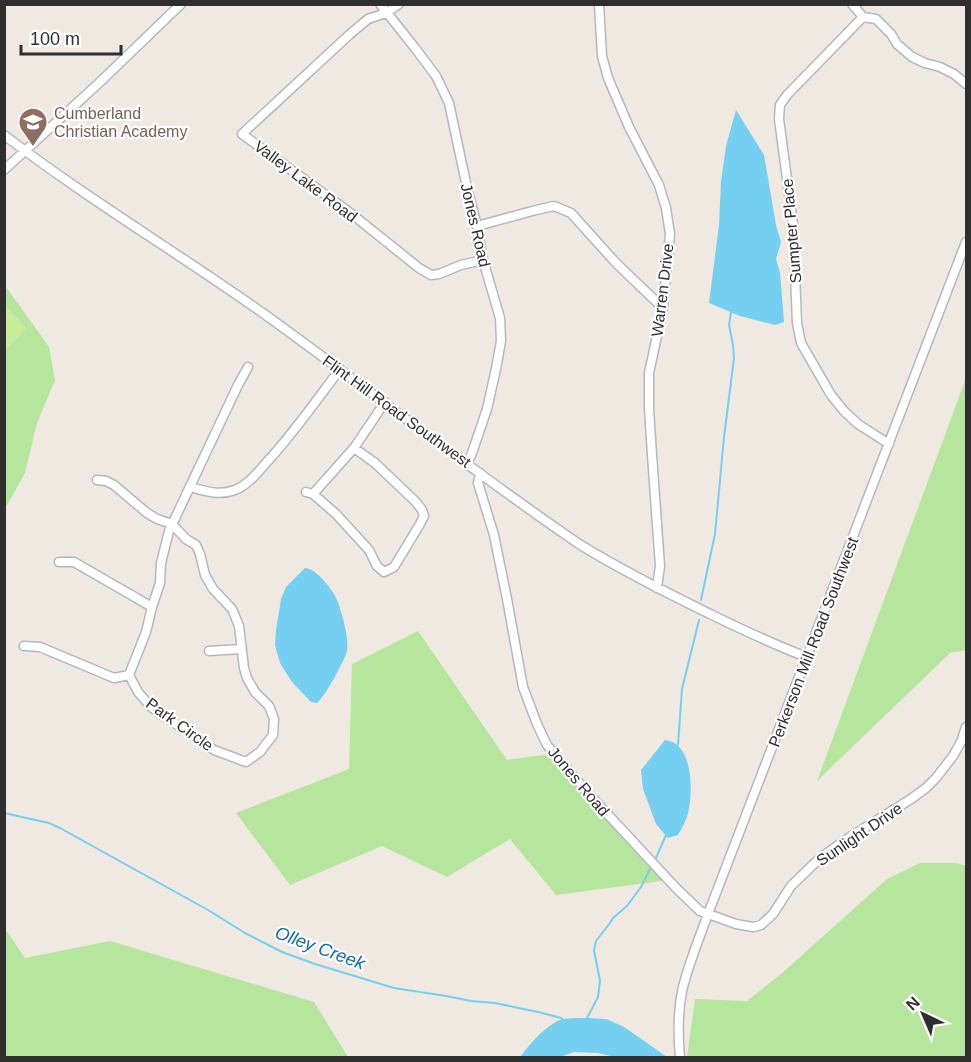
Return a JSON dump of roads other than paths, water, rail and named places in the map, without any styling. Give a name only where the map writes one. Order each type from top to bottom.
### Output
[{"type":"street","points":[[4,170],[181,4]]},
{"type":"street","name":"Jones Road","points":[[380,4],[436,76],[449,103],[483,260],[500,318],[501,341],[487,409],[471,456],[466,462]]},
{"type":"street","name":"Valley Lake Road","points":[[399,4],[386,13],[368,19],[242,134],[431,275],[483,260]]},
{"type":"street","name":"Warren Drive","points":[[599,4],[602,56],[608,78],[629,127],[659,185],[666,208],[669,234],[663,308],[649,373],[660,566],[657,588]]},
{"type":"street","points":[[852,4],[863,17],[876,19],[891,34],[897,44],[912,57],[940,67],[954,74],[966,84]]},
{"type":"street","name":"Sumpter Place","points":[[863,17],[787,95],[780,105],[778,119],[793,224],[801,343],[831,394],[844,411],[858,424],[889,444]]},
{"type":"street","name":"Flint Hill Road Southwest","points":[[4,135],[84,192],[210,276],[579,544],[657,588],[734,626],[807,657]]},
{"type":"street","points":[[477,226],[554,207],[571,213],[616,263],[663,308]]},
{"type":"street","name":"Perkerson Mill Road Southwest","points":[[680,1058],[679,1015],[682,991],[708,914],[966,242]]},
{"type":"street","points":[[24,646],[40,647],[114,678],[129,675],[146,632],[172,525],[248,367]]},
{"type":"street","points":[[190,487],[212,493],[222,492],[235,490],[250,481],[285,442],[340,369]]},
{"type":"street","points":[[354,448],[375,463],[416,502],[424,516],[394,567],[384,572],[377,566],[369,550],[336,514],[310,493],[354,448],[385,402]]},
{"type":"street","name":"Jones Road","points":[[480,473],[478,483],[494,535],[523,687],[547,745],[607,815],[676,888],[700,911],[708,914]]},
{"type":"street","name":"Park Circle","points":[[97,480],[106,480],[114,485],[147,513],[172,525],[196,545],[205,575],[213,589],[232,609],[239,626],[247,678],[255,692],[269,706],[274,719],[273,735],[260,752],[246,762],[214,750],[151,707],[138,693],[129,675]]},
{"type":"street","points":[[59,562],[74,562],[152,607]]},
{"type":"street","points":[[209,651],[241,649]]},
{"type":"street","name":"Sunlight Drive","points":[[708,914],[736,924],[753,927],[761,925],[773,914],[790,886],[820,858],[926,788],[953,756],[966,728]]},
{"type":"water","points":[[736,110],[764,155],[781,242],[776,259],[780,273],[784,322],[775,325],[740,316],[709,303],[726,146]]},
{"type":"water","points":[[305,568],[319,575],[335,596],[347,639],[347,651],[342,662],[329,687],[317,703],[311,702],[292,682],[280,663],[275,645],[281,599],[286,587]]},
{"type":"water","points":[[665,740],[675,743],[682,750],[691,782],[690,804],[686,819],[678,835],[668,838],[656,824],[643,789],[641,770]]},
{"type":"water","points":[[575,1018],[606,1019],[624,1027],[667,1057],[615,1057],[598,1053],[574,1052],[560,1057],[520,1057],[544,1030],[558,1021]]},
{"type":"waterway","points":[[701,600],[715,534],[734,358],[729,325],[731,312]]},
{"type":"waterway","points":[[678,745],[682,689],[699,620]]},
{"type":"waterway","name":"Olley Creek","points":[[4,813],[49,823],[60,828],[282,952],[394,988],[495,1003],[561,1018],[566,1022]]},
{"type":"waterway","points":[[656,858],[666,835]]},
{"type":"waterway","points":[[586,1020],[598,997],[600,981],[594,950],[596,941],[613,918],[627,906],[641,887],[651,867]]},
{"type":"place","name":"Cumberland Christian Academy","points":[[33,148]]}]
